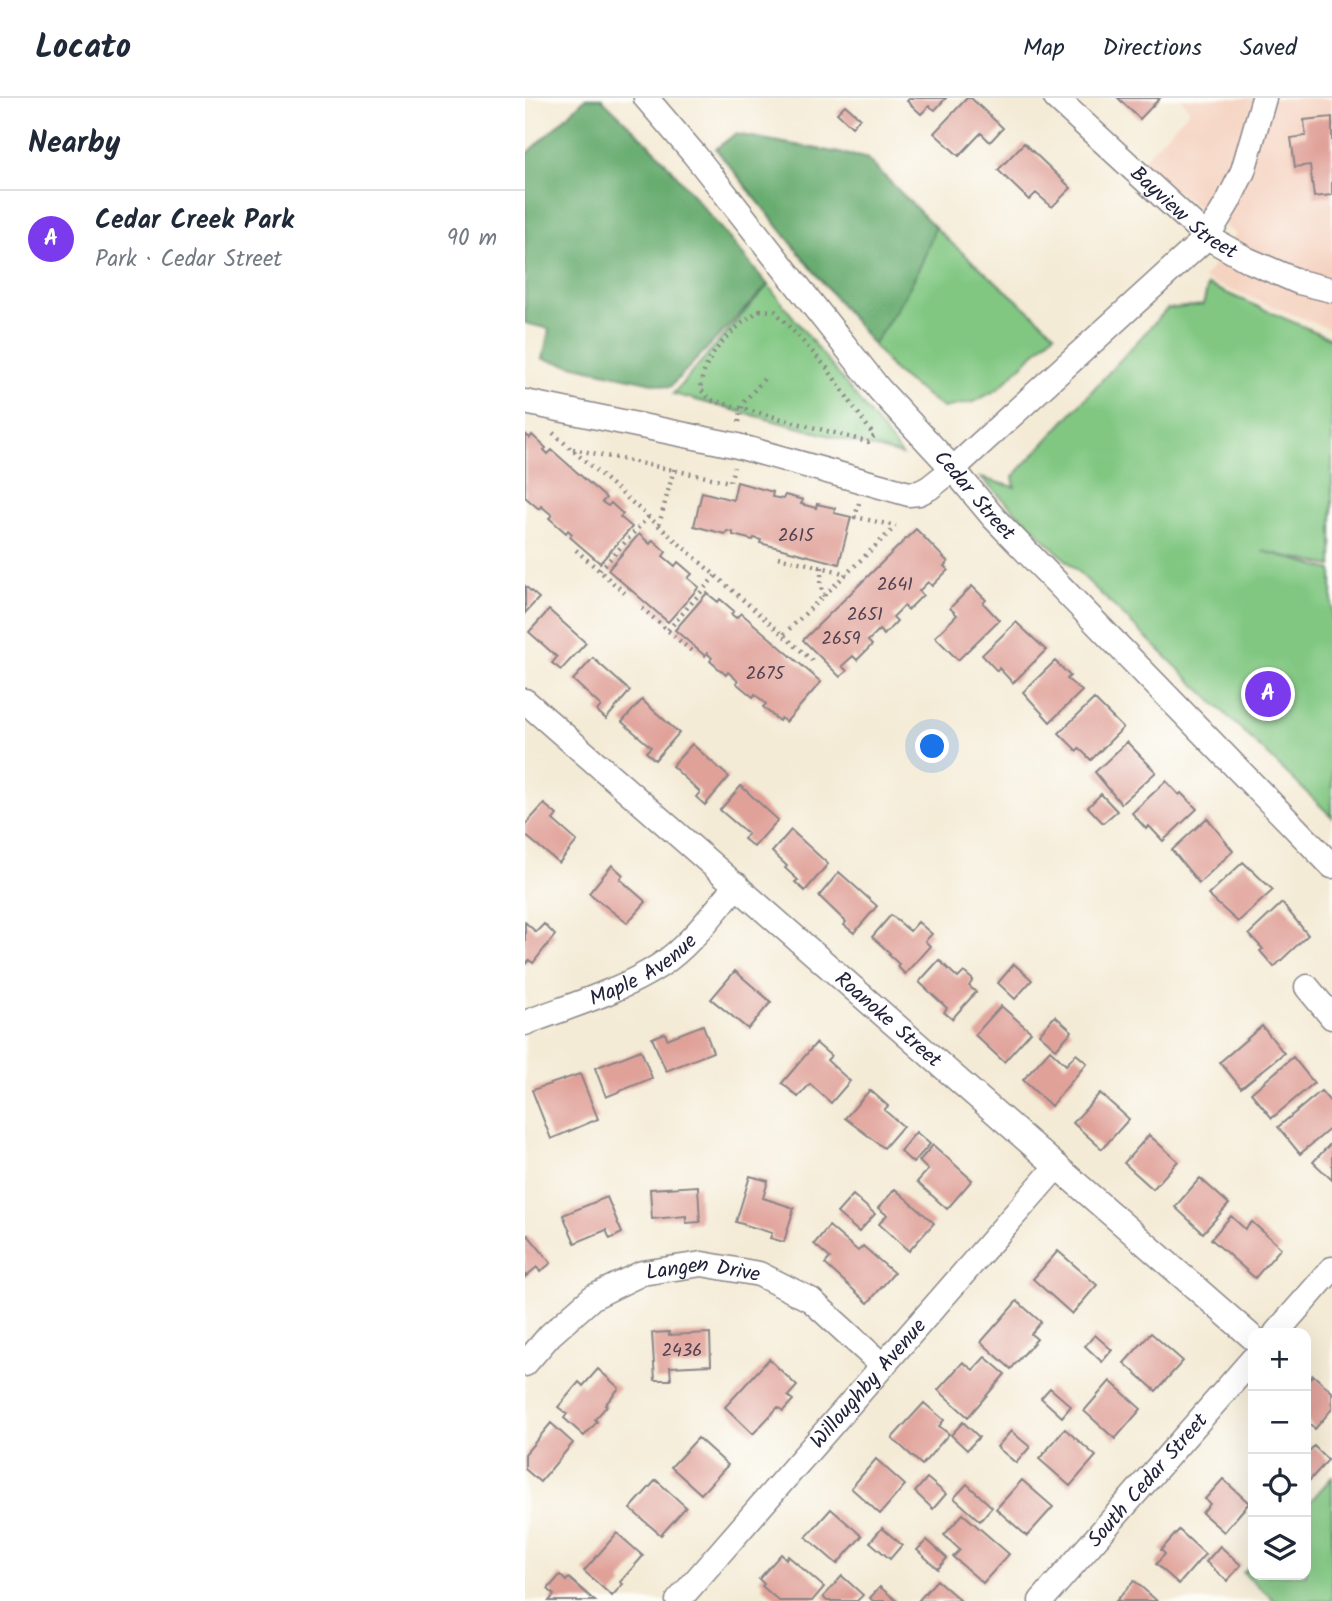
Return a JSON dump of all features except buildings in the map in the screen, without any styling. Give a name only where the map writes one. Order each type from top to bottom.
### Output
[{"type":"street","name":"Cedar Street","points":[[646,98],[694,153],[879,390],[953,469],[994,518],[1332,866]]},
{"type":"street","name":"Bayview Street","points":[[1056,98],[1207,237],[1248,260],[1299,282],[1332,290]]},
{"type":"street","points":[[525,402],[737,455],[909,494],[919,493],[953,469],[1207,237],[1243,171],[1264,98]]},
{"type":"street","name":"Roanoke Street","points":[[525,701],[1248,1334]]},
{"type":"street","name":"Maple Avenue","points":[[525,1023],[617,987],[659,966],[692,937],[737,885]]},
{"type":"street","points":[[1307,987],[1332,1017]]},
{"type":"street","name":"Willoughby Avenue","points":[[678,1601],[1057,1166]]},
{"type":"street","name":"Langen Drive","points":[[525,1364],[550,1335],[593,1297],[642,1273],[702,1264],[759,1274],[811,1300],[883,1366]]},
{"type":"street","points":[[1280,1328],[1332,1269]]},
{"type":"street","name":"South Cedar Street","points":[[1041,1601],[1248,1365]]},
{"type":"path","points":[[760,310],[775,312],[827,368],[874,436],[868,442],[742,408],[711,400],[700,389],[702,375],[708,358],[741,323],[760,310]]},
{"type":"path","points":[[571,449],[730,482],[737,455],[742,408],[752,391],[764,379]]},
{"type":"path","points":[[551,431],[815,663]]},
{"type":"path","points":[[659,525],[674,469]]},
{"type":"path","points":[[784,634],[895,526],[855,517],[860,496]]},
{"type":"path","points":[[600,570],[649,516]]},
{"type":"path","points":[[576,550],[627,596]]},
{"type":"path","points":[[778,557],[847,575]]},
{"type":"path","points":[[822,567],[820,584],[824,597]]},
{"type":"path","points":[[668,630],[715,576]]},
{"type":"path","points":[[642,608],[695,654]]},
{"type":"shaded area","points":[[1180,98],[1332,98],[1332,330],[1203,279],[1236,234],[1138,165],[1190,110]]},
{"type":"green space","points":[[586,98],[601,98],[657,152],[768,285],[670,387],[543,359],[549,329],[525,323],[525,156]]},
{"type":"green space","points":[[735,134],[866,158],[948,240],[1055,333],[998,389],[974,402],[943,408],[895,372],[716,149]]},
{"type":"green space","points":[[735,134],[866,158],[935,227],[909,288],[873,345],[716,149]]},
{"type":"green space","points":[[768,285],[902,455],[673,394]]},
{"type":"green space","points":[[1208,285],[1332,339],[1332,566],[1262,551],[1332,570],[1332,817],[981,478],[1015,487],[1013,477],[1167,309],[1203,305]]},
{"type":"green space","points":[[1332,1477],[1332,1601],[1275,1601],[1251,1580],[1311,1580],[1311,1500]]},
{"type":"place","name":"Cedar Creek Park","points":[[1268,694]]}]
